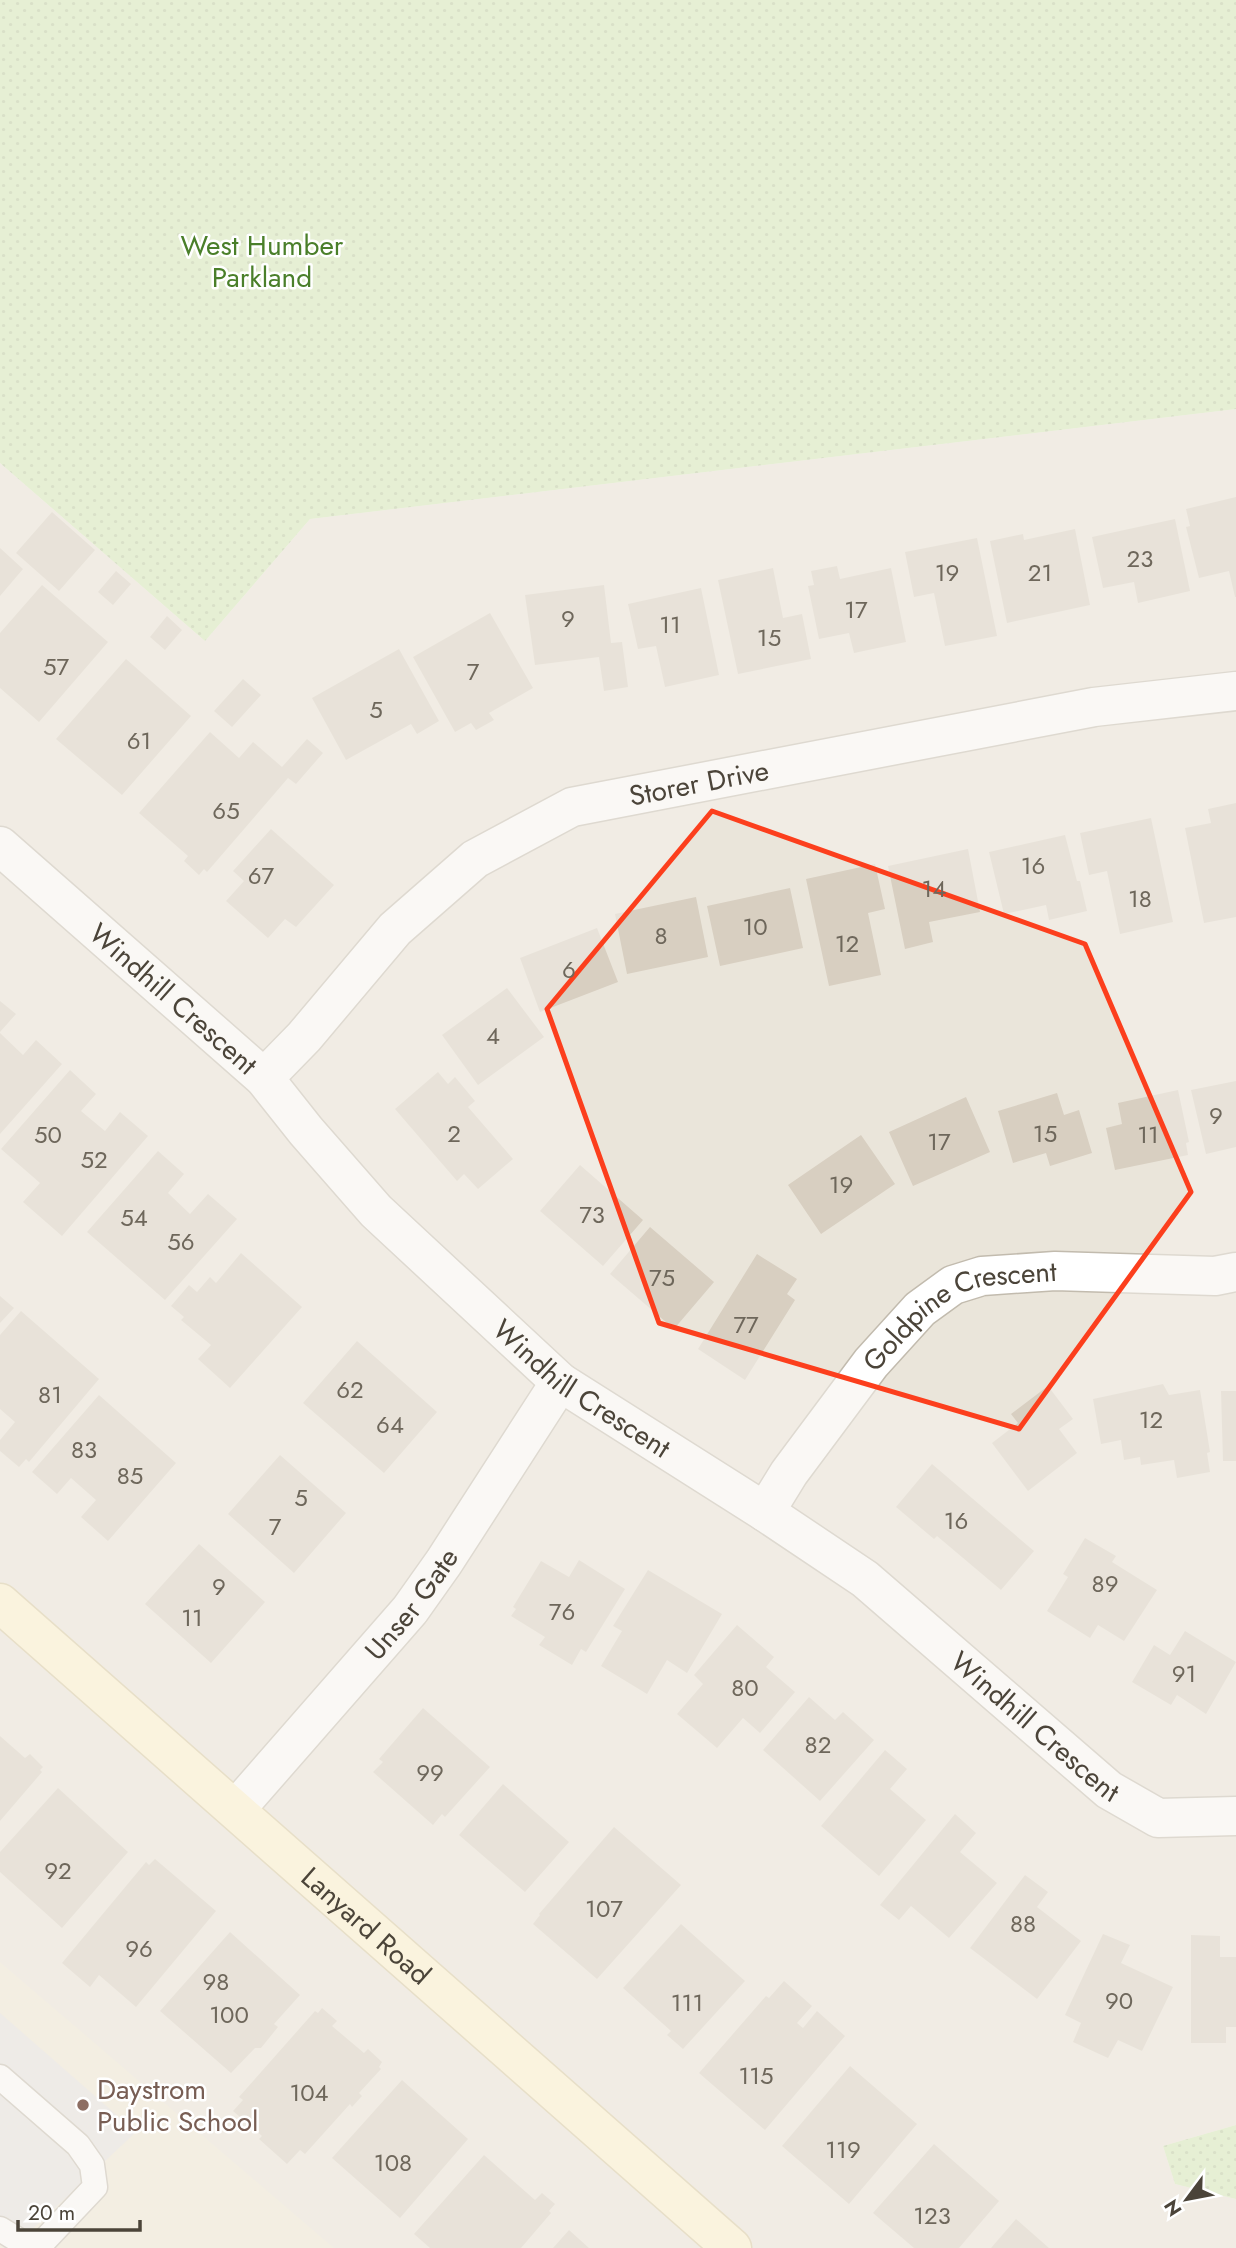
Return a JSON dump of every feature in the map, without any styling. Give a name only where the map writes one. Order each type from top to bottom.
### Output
[{"type":"street","name":"Storer Drive","points":[[264,1077],[304,1037],[395,929],[475,859],[572,807],[1094,707],[1236,691]]},
{"type":"street","name":"Windhill Crescent","points":[[0,846],[264,1077],[306,1131],[376,1211],[559,1382],[765,1512],[865,1579],[1109,1790],[1158,1818],[1236,1815]]},
{"type":"street","name":"Goldpine Crescent","points":[[765,1512],[795,1465],[870,1363],[919,1309],[953,1285],[982,1276],[1055,1272],[1215,1276],[1236,1272]]},
{"type":"street","name":"Unser Gate","points":[[236,1809],[410,1610],[444,1562],[559,1382]]},
{"type":"street","name":"Lanyard Road","points":[[0,1603],[732,2248]]},
{"type":"lane","points":[[0,2077],[78,2145],[92,2165],[95,2187],[42,2243],[23,2243],[0,2229]]},
{"type":"highlighted area","points":[[712,811],[1085,944],[1191,1192],[1019,1429],[659,1323],[547,1009]]},
{"type":"shaded area","points":[[1236,409],[1236,2125],[1163,2146],[1175,2184],[1236,2199],[1236,2248],[0,2248],[0,463],[205,641],[310,519]]},
{"type":"shaded area","name":"Daystrom Public School","points":[[0,1962],[334,2248],[0,2248]]},
{"type":"shaded area","points":[[0,2013],[136,2132],[12,2248],[4,2248],[0,2244]]},
{"type":"green space","name":"West Humber Parkland","points":[[0,0],[1236,0],[1236,409],[310,519],[205,641],[0,463]]},
{"type":"green space","points":[[1236,2125],[1236,2199],[1175,2184],[1163,2146]]},
{"type":"building","points":[[1236,497],[1235,597],[1229,571],[1199,578],[1186,527],[1190,526],[1186,509]]},
{"type":"building","points":[[52,512],[95,550],[59,591],[16,553]]},
{"type":"building","points":[[1175,519],[1190,591],[1138,603],[1134,582],[1103,588],[1092,537]]},
{"type":"building","points":[[1075,529],[1090,605],[1007,623],[990,541],[1023,534],[1024,540]]},
{"type":"building","points":[[977,538],[997,636],[945,646],[934,593],[914,597],[905,552]]},
{"type":"building","points":[[0,548],[23,569],[0,596]]},
{"type":"building","points":[[837,566],[840,579],[891,568],[906,642],[854,653],[849,633],[819,639],[808,586],[814,585],[811,571]]},
{"type":"building","points":[[773,568],[783,618],[802,614],[811,659],[738,674],[718,580]]},
{"type":"building","points":[[116,571],[131,584],[113,605],[98,592]]},
{"type":"building","points":[[42,585],[108,642],[39,722],[0,688],[0,633]]},
{"type":"building","points":[[604,585],[611,643],[622,642],[628,687],[604,691],[599,657],[535,665],[525,595]]},
{"type":"building","points":[[701,588],[719,675],[665,687],[656,646],[638,649],[628,604]]},
{"type":"building","points":[[490,613],[533,688],[489,713],[494,720],[476,730],[471,723],[455,732],[413,657]]},
{"type":"building","points":[[167,616],[182,630],[165,650],[150,637]]},
{"type":"building","points":[[399,649],[439,721],[417,734],[411,724],[346,760],[312,698]]},
{"type":"building","points":[[126,659],[191,716],[122,795],[56,739]]},
{"type":"building","points":[[243,679],[261,695],[232,727],[214,711]]},
{"type":"building","points":[[210,732],[239,758],[253,742],[282,767],[307,739],[323,753],[296,784],[288,778],[207,872],[204,869],[199,875],[184,861],[188,856],[139,813]]},
{"type":"building","points":[[1236,803],[1236,917],[1204,923],[1185,828],[1211,823],[1208,809]]},
{"type":"building","points":[[1151,818],[1173,922],[1120,934],[1107,871],[1089,875],[1080,833]]},
{"type":"building","points":[[271,829],[334,885],[296,927],[285,919],[268,938],[226,901],[244,881],[233,871]]},
{"type":"building","points":[[1065,835],[1087,911],[1049,920],[1046,905],[1004,914],[989,852]]},
{"type":"building","points":[[968,849],[980,912],[929,922],[933,942],[905,949],[888,866]]},
{"type":"building","points":[[875,864],[885,909],[868,913],[881,975],[829,986],[806,879]]},
{"type":"building","points":[[790,888],[803,948],[720,966],[707,906]]},
{"type":"building","points":[[696,897],[708,957],[627,974],[615,914]]},
{"type":"building","points":[[597,928],[618,982],[540,1012],[520,958]]},
{"type":"building","points":[[507,988],[544,1037],[478,1085],[442,1035]]},
{"type":"building","points":[[0,1001],[16,1014],[0,1032]]},
{"type":"building","points":[[0,1033],[23,1055],[36,1040],[62,1064],[0,1134]]},
{"type":"building","points":[[70,1070],[96,1094],[81,1111],[105,1131],[120,1112],[148,1136],[62,1236],[23,1202],[40,1183],[1,1149]]},
{"type":"building","points":[[438,1072],[448,1084],[455,1077],[475,1101],[468,1107],[513,1159],[478,1189],[464,1174],[457,1181],[395,1109]]},
{"type":"building","points":[[1236,1081],[1236,1147],[1206,1154],[1191,1090]]},
{"type":"building","points":[[1178,1090],[1189,1142],[1186,1143],[1188,1155],[1115,1170],[1106,1128],[1122,1124],[1118,1103]]},
{"type":"building","points":[[1057,1093],[1064,1115],[1079,1110],[1092,1153],[1050,1166],[1046,1153],[1013,1163],[998,1111]]},
{"type":"building","points":[[966,1097],[990,1152],[913,1186],[889,1132]]},
{"type":"building","points":[[861,1135],[895,1184],[821,1234],[788,1185]]},
{"type":"building","points":[[158,1151],[184,1174],[168,1193],[190,1214],[208,1194],[237,1219],[165,1300],[87,1232]]},
{"type":"building","points":[[580,1165],[643,1220],[603,1266],[540,1211]]},
{"type":"building","points":[[650,1227],[714,1282],[674,1329],[610,1274]]},
{"type":"building","points":[[241,1253],[302,1307],[230,1388],[198,1359],[211,1345],[181,1320],[184,1317],[171,1306],[189,1285],[197,1292],[210,1277],[216,1283]]},
{"type":"building","points":[[757,1254],[797,1279],[787,1294],[795,1300],[745,1380],[698,1349]]},
{"type":"building","points":[[0,1296],[14,1308],[0,1323]]},
{"type":"building","points":[[21,1311],[99,1379],[29,1462],[26,1459],[19,1467],[0,1451],[0,1440],[15,1422],[0,1409],[0,1335]]},
{"type":"building","points":[[357,1341],[437,1412],[384,1473],[303,1403]]},
{"type":"building","points":[[1163,1384],[1169,1395],[1200,1390],[1210,1452],[1207,1453],[1210,1472],[1177,1478],[1174,1460],[1141,1465],[1140,1457],[1124,1460],[1121,1440],[1101,1444],[1093,1399]]},
{"type":"building","points":[[1048,1386],[1073,1419],[1059,1429],[1077,1453],[1028,1491],[992,1443],[1018,1423],[1011,1414]]},
{"type":"building","points":[[1221,1391],[1236,1391],[1236,1461],[1223,1461]]},
{"type":"building","points":[[99,1395],[176,1463],[108,1541],[81,1517],[96,1500],[71,1478],[57,1494],[32,1472]]},
{"type":"building","points":[[280,1455],[346,1513],[294,1573],[228,1514]]},
{"type":"building","points":[[932,1464],[1034,1551],[1001,1590],[937,1536],[934,1539],[896,1507]]},
{"type":"building","points":[[1085,1538],[1116,1556],[1112,1562],[1157,1590],[1124,1641],[1098,1625],[1090,1638],[1047,1611],[1068,1577],[1063,1574]]},
{"type":"building","points":[[199,1544],[265,1602],[211,1663],[145,1604]]},
{"type":"building","points":[[579,1560],[625,1589],[586,1652],[581,1649],[572,1665],[539,1645],[545,1637],[511,1616],[516,1609],[513,1607],[541,1561],[569,1577]]},
{"type":"building","points":[[648,1570],[722,1614],[687,1673],[667,1660],[647,1694],[601,1666],[622,1631],[613,1626]]},
{"type":"building","points":[[737,1625],[774,1657],[766,1667],[795,1692],[760,1733],[743,1718],[717,1748],[677,1714],[703,1684],[694,1675]]},
{"type":"building","points":[[1185,1631],[1236,1662],[1206,1714],[1177,1695],[1171,1705],[1132,1682],[1154,1645],[1170,1655]]},
{"type":"building","points":[[809,1697],[835,1720],[843,1712],[874,1740],[820,1801],[763,1750]]},
{"type":"building","points":[[423,1708],[490,1767],[445,1817],[442,1814],[433,1825],[373,1772],[383,1762],[379,1759]]},
{"type":"building","points":[[0,1736],[25,1758],[30,1754],[43,1767],[40,1770],[42,1772],[0,1821]]},
{"type":"building","points":[[885,1750],[907,1769],[890,1789],[926,1820],[879,1876],[821,1826]]},
{"type":"building","points":[[503,1784],[569,1842],[525,1892],[459,1835]]},
{"type":"building","points":[[58,1788],[128,1852],[62,1928],[0,1872],[0,1852]]},
{"type":"building","points":[[955,1814],[976,1833],[960,1852],[997,1883],[949,1938],[911,1906],[899,1920],[880,1905]]},
{"type":"building","points":[[614,1827],[681,1885],[597,1979],[533,1924]]},
{"type":"building","points":[[155,1859],[216,1911],[136,2007],[99,1975],[90,1987],[62,1963],[146,1862],[149,1865]]},
{"type":"building","points":[[1025,1875],[1048,1892],[1037,1907],[1081,1941],[1037,1999],[970,1948]]},
{"type":"building","points":[[681,1924],[745,1981],[683,2049],[667,2035],[671,2031],[623,1988]]},
{"type":"building","points":[[230,1932],[300,1995],[274,2024],[278,2027],[261,2048],[255,2048],[231,2073],[160,2011]]},
{"type":"building","points":[[1103,1934],[1130,1945],[1121,1963],[1173,1987],[1142,2051],[1118,2040],[1108,2058],[1073,2042],[1081,2023],[1065,2015]]},
{"type":"building","points":[[1191,1935],[1220,1936],[1220,1957],[1236,1957],[1236,2027],[1226,2027],[1226,2043],[1191,2043]]},
{"type":"building","points":[[784,1981],[812,2006],[797,2023],[803,2028],[817,2011],[845,2036],[765,2130],[699,2073],[766,1996],[769,1998]]},
{"type":"building","points":[[322,2008],[337,2021],[332,2026],[364,2053],[368,2049],[382,2062],[379,2067],[381,2069],[359,2093],[362,2096],[352,2107],[350,2104],[305,2154],[300,2150],[287,2164],[259,2139],[262,2136],[233,2111],[243,2100],[239,2097],[315,2011],[318,2013]]},
{"type":"building","points":[[850,2066],[917,2124],[849,2204],[782,2146]]},
{"type":"building","points":[[402,2080],[468,2139],[400,2218],[332,2158]]},
{"type":"building","points":[[934,2144],[999,2201],[959,2248],[914,2248],[873,2213]]},
{"type":"building","points":[[484,2155],[535,2200],[542,2193],[555,2204],[549,2211],[551,2213],[521,2248],[430,2248],[414,2234]]},
{"type":"building","points":[[1016,2219],[1049,2248],[991,2248]]},
{"type":"building","points":[[569,2230],[589,2248],[553,2248]]},
{"type":"place","name":"Daystrom Public School","points":[[83,2105]]}]
